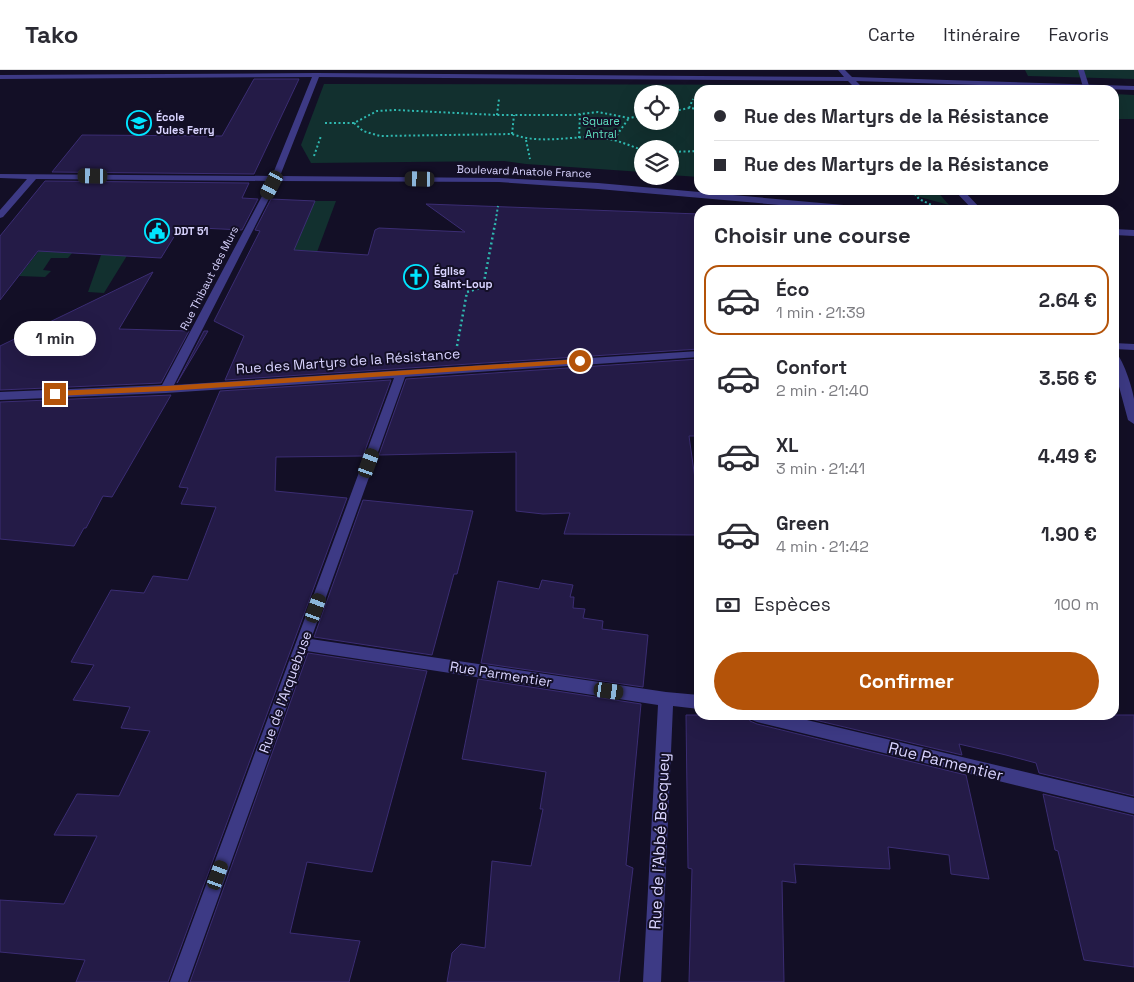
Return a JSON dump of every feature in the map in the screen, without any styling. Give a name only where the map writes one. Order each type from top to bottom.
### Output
[{"type":"street","points":[[842,70],[855,85]]},
{"type":"street","points":[[1081,70],[1087,85]]},
{"type":"street","points":[[0,77],[316,75],[980,80],[1069,85]]},
{"type":"street","name":"Rue Thibaut des Murs","points":[[166,389],[275,179],[316,75]]},
{"type":"street","points":[[1119,87],[1134,88]]},
{"type":"street","name":"Boulevard Anatole France","points":[[0,176],[509,180],[694,195]]},
{"type":"street","points":[[0,215],[34,176]]},
{"type":"street","name":"Boulevard Anatole France","points":[[698,195],[810,205]]},
{"type":"street","points":[[963,195],[973,205]]},
{"type":"street","points":[[1119,232],[1134,233]]},
{"type":"street","points":[[1119,346],[1134,347]]},
{"type":"street","name":"Rue des Martyrs de la Résistance","points":[[0,396],[166,389],[694,354]]},
{"type":"street","points":[[1119,368],[1134,420]]},
{"type":"street","name":"Rue de l'Arquebuse","points":[[179,982],[402,373]]},
{"type":"street","name":"Rue Parmentier","points":[[303,644],[666,699],[694,702]]},
{"type":"street","name":"Rue de l'Abbé Becquey","points":[[652,982],[666,699]]},
{"type":"street","name":"Rue Parmentier","points":[[778,720],[1134,806]]},
{"type":"path","points":[[679,110],[694,108]]},
{"type":"path","points":[[326,123],[354,123],[377,111],[514,115],[598,112],[634,117]]},
{"type":"path","points":[[579,138],[580,114]]},
{"type":"path","points":[[512,134],[514,115]]},
{"type":"path","points":[[614,139],[629,118]]},
{"type":"path","points":[[354,123],[364,131],[380,136],[512,134],[526,140],[614,139],[634,147]]},
{"type":"path","points":[[526,140],[530,160]]},
{"type":"path","points":[[679,152],[694,151]]},
{"type":"path","points":[[916,195],[919,199],[932,205]]},
{"type":"path","points":[[456,349],[468,292],[484,287],[498,206]]},
{"type":"green space","points":[[1025,70],[1134,70],[1134,79],[1028,76]]},
{"type":"green space","name":"Square Antral","points":[[324,84],[831,85],[694,85],[694,177],[679,176],[679,140],[634,140],[634,171],[504,161],[311,163],[301,145]]},
{"type":"green space","points":[[1119,94],[1134,95],[1134,119],[1119,119]]},
{"type":"green space","points":[[912,195],[940,195],[949,205]]},
{"type":"green space","points":[[315,201],[336,201],[317,252],[290,250]]},
{"type":"green space","points":[[42,247],[73,252],[68,258],[51,258],[43,270],[51,271],[45,277],[19,276]]},
{"type":"green space","points":[[128,254],[104,293],[88,292],[101,255]]},
{"type":"building","points":[[254,79],[299,79],[254,174],[52,172],[82,135],[222,136]]},
{"type":"building","points":[[45,181],[249,183],[242,198],[258,199],[242,230],[180,227],[161,258],[38,251],[0,300],[0,236]]},
{"type":"building","points":[[271,199],[315,201],[294,250],[368,255],[375,230],[379,228],[465,232],[426,204],[694,214],[694,349],[225,380],[244,336],[214,321],[260,231],[255,230]]},
{"type":"building","points":[[153,272],[119,329],[189,331],[161,383],[0,390],[0,346]]},
{"type":"building","points":[[204,331],[208,331],[177,383]]},
{"type":"building","points":[[694,359],[694,436],[689,436],[694,472],[694,535],[564,534],[570,513],[543,514],[516,511],[516,452],[379,455],[406,379]]},
{"type":"building","points":[[391,380],[363,456],[276,457],[275,491],[347,498],[168,982],[76,982],[85,960],[0,952],[0,900],[64,904],[97,836],[54,835],[77,794],[119,796],[150,731],[121,728],[130,707],[73,700],[94,665],[71,662],[111,590],[144,593],[153,576],[188,580],[216,507],[181,504],[188,488],[179,487],[220,391]]},
{"type":"building","points":[[171,395],[112,497],[103,496],[74,546],[0,539],[0,402]]},
{"type":"building","points":[[363,500],[473,511],[457,574],[454,574],[432,655],[314,637]]},
{"type":"building","points":[[542,580],[573,585],[570,597],[574,597],[573,608],[585,609],[583,618],[603,621],[602,629],[648,635],[643,687],[481,663],[498,581],[539,589]]},
{"type":"building","points":[[308,653],[427,671],[372,872],[307,862],[290,933],[360,941],[349,982],[190,982]]},
{"type":"building","points":[[478,679],[641,704],[626,865],[633,868],[619,982],[447,982],[452,953],[461,944],[485,948],[492,861],[531,866],[543,809],[540,809],[546,772],[462,759]]},
{"type":"building","points":[[686,715],[694,715],[694,720],[750,720],[757,724],[966,775],[989,879],[951,874],[949,855],[888,847],[890,869],[794,864],[796,883],[782,881],[784,982],[689,982],[692,869],[688,868]]},
{"type":"building","points":[[1119,715],[1134,715],[1134,796],[1039,773],[1036,763],[959,744],[962,755],[815,720],[1119,720]]},
{"type":"building","points":[[1043,794],[1134,816],[1134,967],[1084,960],[1058,851],[1055,850]]},
{"type":"place","name":"École Jules Ferry","points":[[139,123]]},
{"type":"place","name":"DDT 51","points":[[157,231]]},
{"type":"place","name":"Église Saint-Loup","points":[[416,277]]},
{"type":"route","points":[[55,394],[166,389],[580,361]]}]
